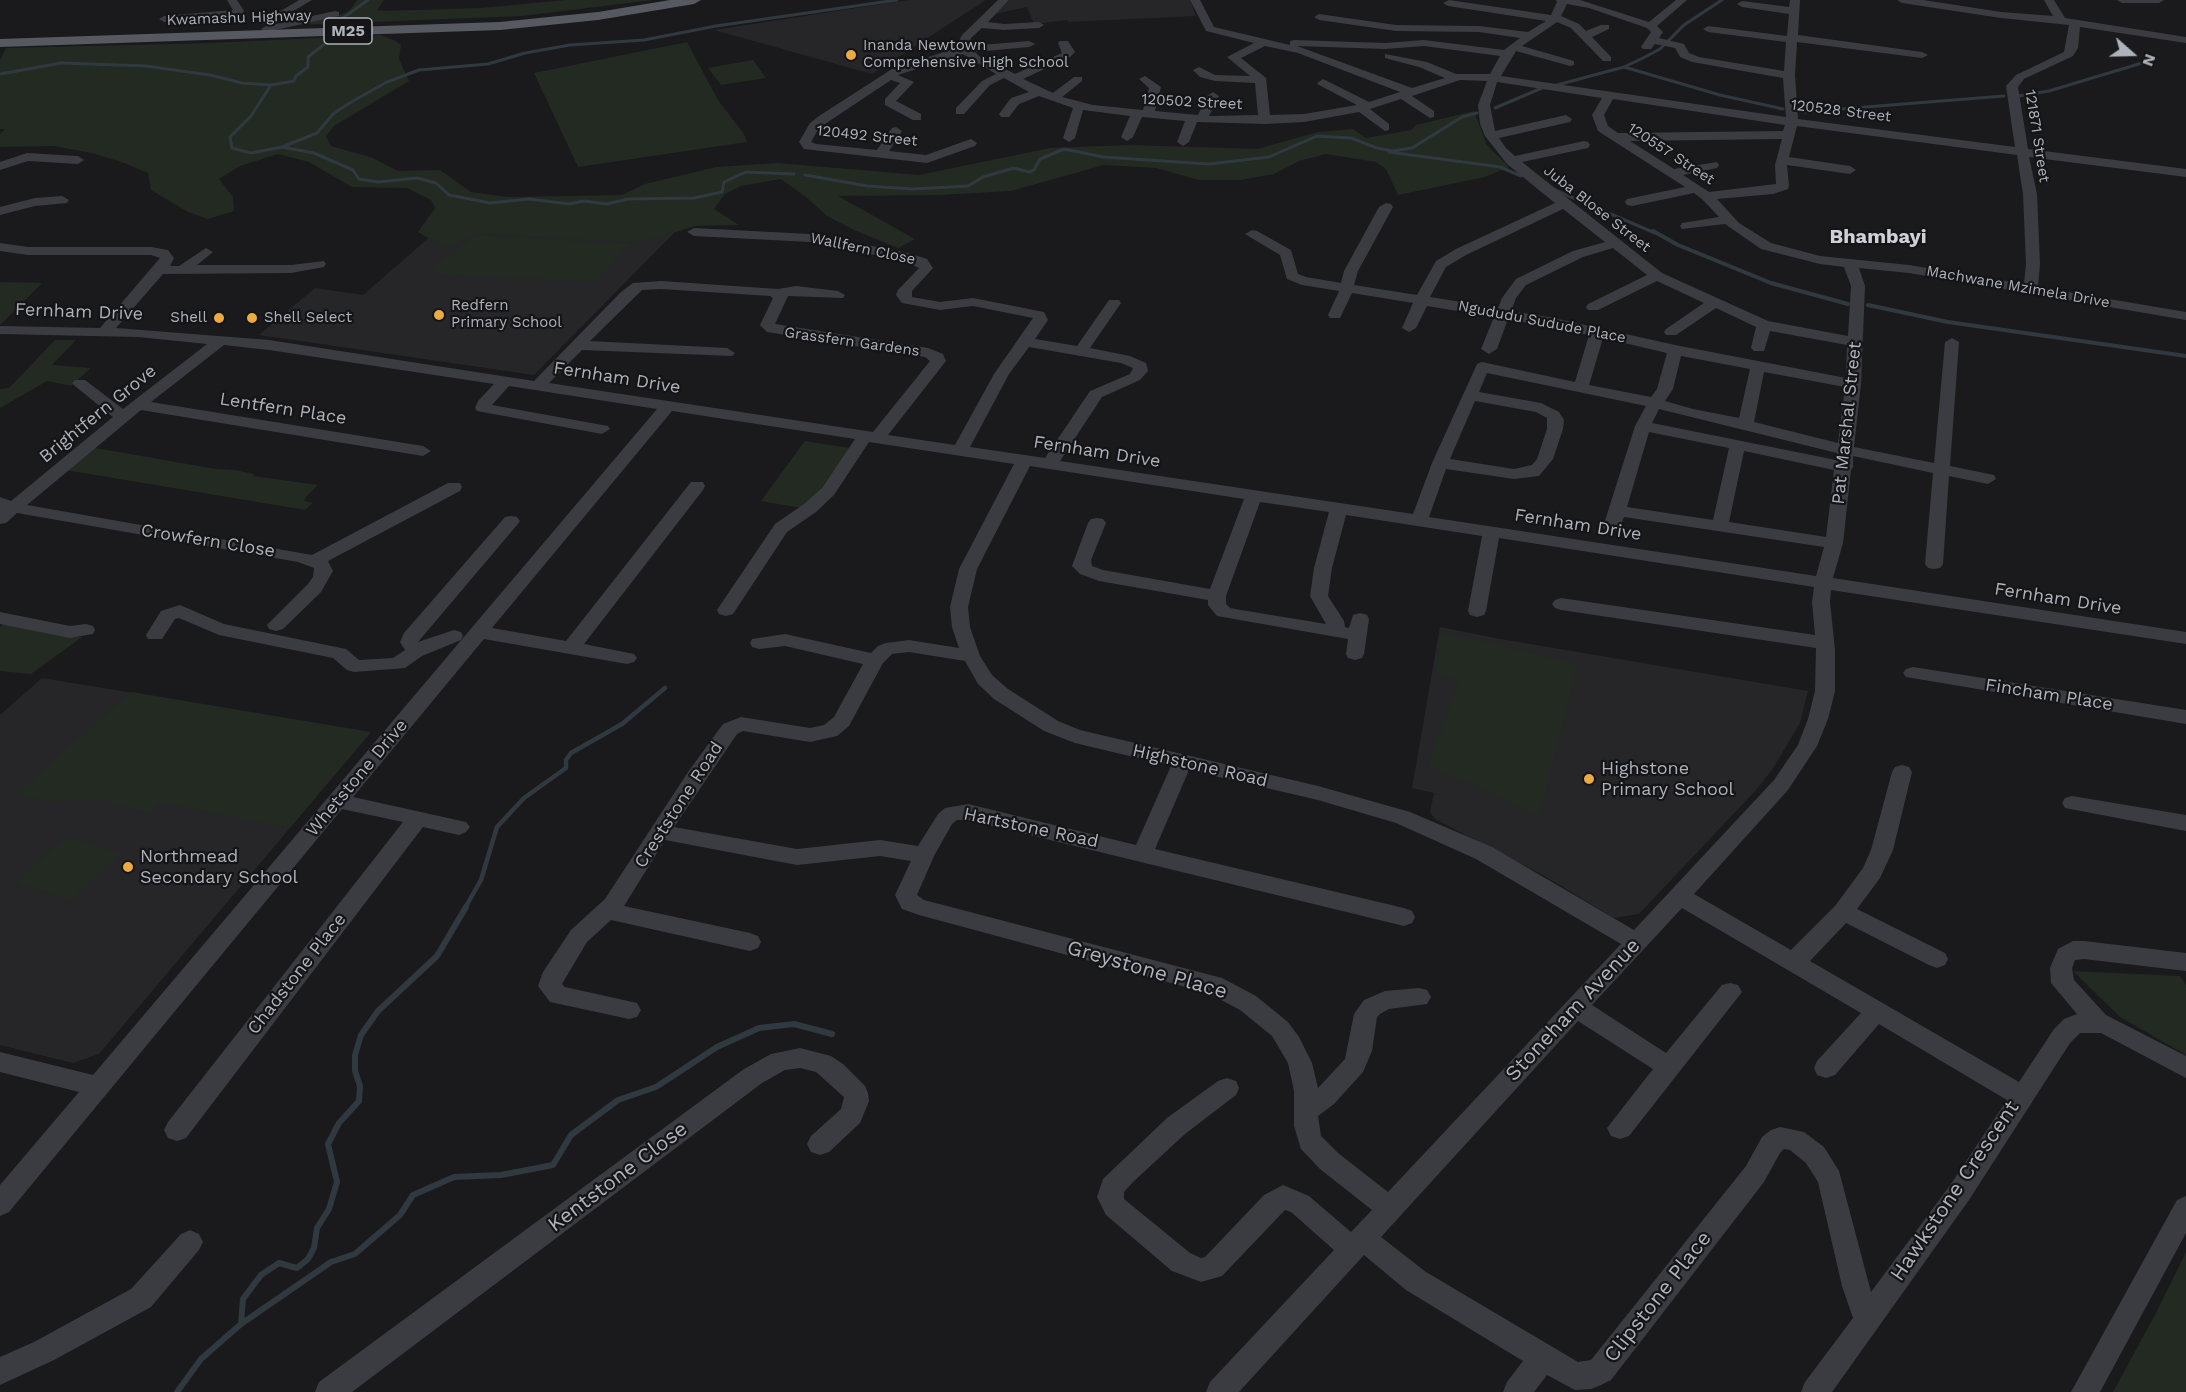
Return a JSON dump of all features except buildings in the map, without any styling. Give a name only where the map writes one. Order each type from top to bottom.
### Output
[{"type":"main road","name":"Kwamashu Highway","points":[[0,40],[270,26],[537,19],[670,0]]},
{"type":"main road","name":"Kwamashu Highway","points":[[0,40],[500,26],[598,16],[694,0]]},
{"type":"street","points":[[232,0],[239,11],[237,14]]},
{"type":"street","points":[[966,50],[964,41],[1004,0]]},
{"type":"street","points":[[1195,0],[1209,29],[1270,42],[1357,70],[1407,94],[1430,114]]},
{"type":"street","points":[[1556,18],[1562,0],[1591,5],[1651,26],[1658,32],[1662,44],[1689,58],[1789,75]]},
{"type":"street","points":[[1902,0],[1980,12],[2061,20],[2186,40]]},
{"type":"street","points":[[1980,12],[1986,0]]},
{"type":"street","points":[[2049,0],[2061,20]]},
{"type":"street","points":[[2122,0],[2158,0]]},
{"type":"street","points":[[1651,26],[1678,1]]},
{"type":"street","points":[[1448,3],[1556,18],[1572,24],[1607,59]]},
{"type":"street","points":[[1632,202],[1701,192],[1780,189],[1783,186],[1782,160],[1792,122],[1789,75],[1794,5],[1742,4]]},
{"type":"street","points":[[270,26],[290,9],[309,5]]},
{"type":"street","points":[[164,19],[237,14],[251,17],[270,26],[335,14]]},
{"type":"street","points":[[1447,16],[1469,28]]},
{"type":"street","points":[[1319,17],[1417,29],[1469,28],[1531,36]]},
{"type":"street","name":"Juba Blose Street","points":[[1556,18],[1548,26],[1510,51],[1493,78],[1484,105],[1491,136],[1511,161],[1657,276],[1764,325],[1856,342]]},
{"type":"street","name":"121871 Street","points":[[2031,289],[2033,264],[2030,194],[2012,86],[2020,77],[2069,54],[2072,48],[2075,23]]},
{"type":"street","points":[[979,24],[1004,27],[1039,25]]},
{"type":"street","points":[[1584,36],[1605,27]]},
{"type":"street","points":[[1416,43],[1417,29]]},
{"type":"street","points":[[1708,29],[1922,55]]},
{"type":"street","points":[[1251,37],[1346,32]]},
{"type":"street","points":[[1265,120],[1261,80],[1257,74],[1233,57],[1270,42],[1385,46],[1416,43],[1510,51],[1570,63]]},
{"type":"street","points":[[960,111],[986,83],[1066,55],[1068,52],[1064,43]]},
{"type":"street","name":"120492 Street","points":[[971,143],[927,159],[814,148],[805,142],[814,126],[888,75],[944,54],[1029,44]]},
{"type":"street","name":"120502 Street","points":[[966,50],[1039,92],[1080,106],[1197,118],[1265,120],[1304,118],[1364,107],[1455,78],[1470,76],[1493,78]]},
{"type":"street","points":[[1389,56],[1423,64],[1455,78]]},
{"type":"street","points":[[1199,70],[1204,75],[1215,78],[1261,80]]},
{"type":"street","points":[[888,75],[908,82],[889,102],[917,117]]},
{"type":"street","name":"120528 Street","points":[[1493,78],[1792,122],[2186,173]]},
{"type":"street","points":[[1054,98],[1078,79]]},
{"type":"street","points":[[1127,137],[1143,114],[1155,87],[1145,79]]},
{"type":"street","points":[[1323,83],[1364,107],[1385,127]]},
{"type":"street","points":[[1005,114],[1015,101],[1039,92]]},
{"type":"street","name":"120557 Street","points":[[1610,95],[1601,108],[1598,120],[1602,128],[1701,192],[1742,232],[1777,250],[1814,259],[1850,264]]},
{"type":"street","points":[[1184,142],[1197,118],[1213,96]]},
{"type":"street","points":[[1069,138],[1075,114],[1080,106]]},
{"type":"street","points":[[1491,136],[1566,119]]},
{"type":"street","points":[[880,155],[896,131]]},
{"type":"street","points":[[1613,137],[1789,135]]},
{"type":"street","points":[[1511,161],[1584,145]]},
{"type":"street","points":[[0,166],[27,157],[78,160]]},
{"type":"street","points":[[1782,160],[1850,170]]},
{"type":"street","points":[[1673,173],[1713,165]]},
{"type":"street","points":[[0,211],[35,202],[62,200]]},
{"type":"street","points":[[1409,328],[1434,274],[1449,258],[1564,204]]},
{"type":"street","points":[[1335,315],[1344,298],[1351,271],[1386,207]]},
{"type":"street","points":[[1687,226],[1728,220]]},
{"type":"street","name":"Wallfern Close","points":[[694,232],[810,238],[916,259],[925,264],[926,268],[905,290],[903,295],[907,300],[940,306],[974,302],[1039,315],[1041,320],[1002,374],[960,451]]},
{"type":"street","name":"Ngududu Sudude Place","points":[[1252,234],[1287,254],[1291,272],[1297,280],[1504,313],[1675,350],[1853,384]]},
{"type":"street","points":[[1489,349],[1509,298],[1521,282],[1578,254],[1614,244]]},
{"type":"street","points":[[0,247],[28,251],[158,251],[163,253],[167,258],[160,270],[105,332]]},
{"type":"street","points":[[182,270],[206,252]]},
{"type":"street","points":[[160,270],[291,269],[319,264]]},
{"type":"street","name":"Machwane Mzimela Drive","points":[[1850,264],[1909,268],[2186,316]]},
{"type":"street","name":"Pat Marshal Street","points":[[1823,583],[1834,543],[1853,384],[1858,286],[1850,264]]},
{"type":"street","points":[[1593,307],[1657,276]]},
{"type":"street","points":[[538,386],[626,295],[638,286],[661,285],[779,293],[796,290],[838,295]]},
{"type":"street","name":"Grassfern Gardens","points":[[779,293],[781,299],[767,325],[772,329],[928,353],[938,357],[938,361],[871,437]]},
{"type":"street","points":[[1081,351],[1114,303]]},
{"type":"street","points":[[1671,332],[1714,303]]},
{"type":"street","points":[[1759,348],[1764,325]]},
{"type":"street","name":"Fernham Drive","points":[[0,330],[105,332],[269,345],[2186,638]]},
{"type":"street","points":[[1581,387],[1597,332]]},
{"type":"street","name":"Brightfern Grove","points":[[0,519],[8,505],[221,340]]},
{"type":"street","points":[[1027,342],[1134,361],[1141,366],[1134,377],[1096,394],[1049,465]]},
{"type":"street","points":[[1934,564],[1952,342]]},
{"type":"street","points":[[578,345],[727,353]]},
{"type":"street","points":[[1675,350],[1665,389],[1648,414],[1643,426],[1615,519],[1720,526],[1834,543]]},
{"type":"street","points":[[1745,425],[1758,366]]},
{"type":"street","points":[[1419,521],[1440,463],[1482,367],[1716,417],[1845,459]]},
{"type":"street","points":[[506,381],[486,401],[483,408],[602,429]]},
{"type":"street","points":[[80,382],[123,417]]},
{"type":"street","points":[[1440,463],[1514,474],[1533,472],[1542,465],[1545,459],[1555,429],[1553,415],[1540,408],[1470,395]]},
{"type":"street","name":"Lentfern Place","points":[[138,405],[423,451]]},
{"type":"street","name":"Whetstone Drive","points":[[0,1204],[338,801],[469,636],[668,406]]},
{"type":"street","points":[[1643,426],[1737,447],[1942,469],[1988,479]]},
{"type":"street","points":[[726,610],[781,528],[810,508],[828,491],[871,437]]},
{"type":"street","points":[[1720,526],[1737,447]]},
{"type":"street","name":"Highstone Road","points":[[1024,460],[968,569],[959,608],[961,627],[971,656],[985,679],[1001,694],[1051,726],[1075,736],[1182,763],[1327,795],[1403,817],[1485,854],[1636,942]]},
{"type":"street","points":[[572,648],[698,486]]},
{"type":"street","points":[[314,561],[454,487]]},
{"type":"street","points":[[1254,495],[1217,596],[1217,605],[1224,612],[1357,636]]},
{"type":"street","name":"Crowfern Close","points":[[8,505],[314,561]]},
{"type":"street","points":[[1336,632],[1335,621],[1319,596],[1323,568],[1339,509]]},
{"type":"street","points":[[415,652],[409,642],[419,628],[511,522]]},
{"type":"street","points":[[1097,523],[1082,560],[1081,566],[1086,570],[1099,575],[1217,596]]},
{"type":"street","points":[[1477,611],[1491,532]]},
{"type":"street","points":[[276,625],[315,588],[322,577],[324,571],[322,566],[314,561]]},
{"type":"street","name":"Stoneham Avenue","points":[[1220,1392],[1781,785],[1807,746],[1818,719],[1825,691],[1825,643],[1821,602],[1823,583]]},
{"type":"street","points":[[1561,604],[1825,643]]},
{"type":"street","points":[[155,635],[168,615],[180,611],[219,629],[339,653],[354,666],[393,665],[415,652],[469,636]]},
{"type":"street","points":[[0,618],[70,632],[86,630]]},
{"type":"street","points":[[419,628],[572,648],[627,658]]},
{"type":"street","points":[[759,644],[785,640],[875,660],[885,650],[900,646],[971,656]]},
{"type":"street","name":"Creststone Road","points":[[629,1010],[558,995],[550,986],[551,978],[579,936],[608,911],[730,729],[741,724],[810,735],[830,731],[842,722],[875,660]]},
{"type":"street","name":"Fincham Place","points":[[1913,673],[2186,717]]},
{"type":"street","points":[[1143,853],[1182,763]]},
{"type":"street","points":[[1794,962],[1843,912],[1879,858],[1902,772]]},
{"type":"street","points":[[338,801],[459,827]]},
{"type":"street","points":[[2072,803],[2186,823]]},
{"type":"street","name":"Hartstone Road","points":[[924,855],[945,819],[952,813],[977,814],[1404,917]]},
{"type":"street","name":"Chadstone Place","points":[[177,1130],[417,819]]},
{"type":"street","points":[[662,832],[797,857],[880,848],[924,855]]},
{"type":"street","name":"Greystone Place","points":[[924,855],[907,889],[906,895],[910,903],[1214,985],[1248,1003],[1280,1029],[1300,1062],[1306,1091],[1307,1134],[1316,1148],[1389,1208]]},
{"type":"street","name":"Hawkstone Crescent","points":[[1680,896],[1736,931],[1794,962],[2022,1096],[1960,1192],[1867,1320],[1825,1388]]},
{"type":"street","points":[[608,911],[750,942]]},
{"type":"street","points":[[1843,912],[1937,959]]},
{"type":"street","points":[[2099,1023],[2063,983],[2061,968],[2066,955],[2073,950],[2186,962]]},
{"type":"street","points":[[1620,1128],[1730,992]]},
{"type":"street","points":[[1307,1111],[1324,1097],[1354,1065],[1360,1051],[1366,1014],[1372,1006],[1385,1000],[1419,997]]},
{"type":"street","points":[[1576,1007],[1669,1067]]},
{"type":"street","points":[[1826,1068],[1876,1011]]},
{"type":"street","points":[[2022,1096],[2067,1030],[2083,1022],[2099,1023],[2121,1032],[2186,1068]]},
{"type":"street","name":"Kentstone Close","points":[[334,1390],[753,1076],[780,1061],[800,1058],[822,1063],[834,1071],[856,1093],[857,1101],[851,1116],[820,1144]]},
{"type":"street","points":[[0,1062],[99,1087]]},
{"type":"street","points":[[1227,1088],[1176,1126],[1124,1174],[1112,1187],[1110,1197],[1115,1207],[1181,1262],[1201,1270],[1213,1267],[1273,1203],[1283,1197],[1300,1204],[1416,1281],[1543,1358],[1517,1392]]},
{"type":"street","name":"Clipstone Place","points":[[1543,1358],[1575,1376],[1591,1375],[1601,1370],[1755,1174],[1771,1145],[1780,1138],[1795,1140],[1815,1155],[1824,1167],[1835,1196],[1856,1286],[1867,1320]]},
{"type":"street","points":[[2085,1392],[2186,1208]]},
{"type":"street","points":[[0,1371],[44,1352],[141,1298],[190,1242]]},
{"type":"shaded area","points":[[357,0],[384,0],[377,10],[386,11],[481,8],[566,0],[653,0],[522,16],[298,25],[340,15],[349,11]]},
{"type":"shaded area","name":"Inanda Newtown Comprehensive High School","points":[[909,0],[986,0],[872,74],[714,30]]},
{"type":"shaded area","points":[[1010,0],[1190,0],[1196,16],[1068,22],[1067,20],[1034,24],[1027,7],[995,14]]},
{"type":"shaded area","points":[[380,35],[401,45],[399,59],[409,81],[334,126],[326,136],[331,146],[373,158],[398,171],[440,170],[471,192],[508,197],[622,195],[645,184],[716,167],[778,163],[919,175],[1050,148],[1131,145],[1257,149],[1318,132],[1353,129],[1366,138],[1411,130],[1416,125],[1474,111],[1487,145],[1509,167],[1485,177],[1398,195],[1386,169],[1376,162],[1326,154],[1299,161],[1274,174],[1241,180],[1199,180],[1156,168],[1104,165],[1011,191],[941,195],[838,196],[915,239],[898,248],[827,216],[781,179],[741,186],[725,194],[714,209],[739,225],[695,226],[654,239],[629,242],[475,233],[458,243],[444,247],[418,232],[435,208],[431,200],[407,188],[352,187],[309,162],[278,154],[240,166],[219,179],[233,197],[234,211],[208,219],[188,212],[151,190],[148,173],[124,163],[92,153],[53,146],[0,147],[0,134],[5,129],[0,129],[0,60],[6,48],[211,43]]},
{"type":"shaded area","points":[[687,42],[718,100],[744,134],[747,142],[578,167],[534,73]]},
{"type":"shaded area","points":[[753,60],[766,78],[721,85],[708,68]]},
{"type":"shaded area","name":"Redfern Primary School","points":[[447,222],[674,233],[534,375],[259,335],[315,288],[363,295]]},
{"type":"shaded area","points":[[477,235],[629,244],[598,280],[589,282],[439,274],[433,271],[436,266]]},
{"type":"shaded area","points":[[0,282],[42,283],[1,324],[0,324]]},
{"type":"shaded area","points":[[55,340],[76,340],[52,365],[91,368],[71,386],[47,381],[0,408],[0,389],[9,388]]},
{"type":"shaded area","points":[[805,441],[850,448],[807,509],[761,501]]},
{"type":"shaded area","points":[[90,447],[216,469],[236,470],[253,474],[253,476],[318,485],[305,498],[304,501],[313,503],[305,510],[65,470]]},
{"type":"shaded area","points":[[3,624],[82,637],[31,674],[0,671],[0,627]]},
{"type":"shaded area","name":"Highstone Primary School","points":[[1440,627],[1808,691],[1800,723],[1772,770],[1755,791],[1639,914],[1614,918],[1541,874],[1435,819],[1430,812],[1434,793],[1412,788]]},
{"type":"shaded area","points":[[1442,634],[1477,640],[1578,665],[1539,815],[1428,767],[1459,681],[1436,672]]},
{"type":"shaded area","name":"Northmead Secondary School","points":[[42,678],[371,732],[99,1054],[73,1063],[0,1045],[0,715]]},
{"type":"shaded area","points":[[132,692],[371,732],[290,828],[159,803],[149,813],[97,799],[48,802],[17,793]]},
{"type":"shaded area","points":[[67,837],[121,854],[71,900],[16,882]]},
{"type":"shaded area","points":[[2073,971],[2180,976],[2186,985],[2186,1055],[2120,1017]]},
{"type":"shaded area","points":[[2186,1252],[2186,1392],[2113,1392],[2157,1311]]},
{"type":"waterway","points":[[340,20],[368,0]]},
{"type":"waterway","points":[[282,147],[317,133],[334,113],[353,101],[387,82],[419,70],[488,64],[525,53],[570,45],[644,40],[716,26],[897,0]]},
{"type":"waterway","points":[[1624,67],[1660,49],[1684,25],[1722,0]]},
{"type":"waterway","points":[[271,85],[294,81],[296,76],[308,67],[308,57],[331,39]]},
{"type":"waterway","points":[[0,74],[61,63],[146,66],[210,75],[242,83],[271,85]]},
{"type":"waterway","points":[[2018,96],[2049,91],[2142,63]]},
{"type":"waterway","points":[[1557,85],[1624,67]]},
{"type":"waterway","points":[[1624,67],[1720,95],[1783,109]]},
{"type":"waterway","points":[[271,85],[251,116],[230,137],[232,148],[251,153],[282,147]]},
{"type":"waterway","points":[[1495,108],[1542,88]]},
{"type":"waterway","points":[[1803,112],[2004,96]]},
{"type":"waterway","points":[[805,175],[867,186],[913,189],[968,186],[983,177],[1014,168],[1029,172],[1034,170],[1040,159],[1064,149],[1103,157],[1209,164],[1269,157],[1317,136],[1351,138],[1377,148],[1393,151],[1412,148],[1462,117],[1477,113]]},
{"type":"waterway","points":[[282,147],[314,153],[353,170],[359,179],[378,182],[417,178],[436,183],[449,195],[490,203],[529,199],[569,204],[584,201],[607,204],[628,199],[694,198],[722,192],[724,182],[746,172],[794,174]]},
{"type":"waterway","points":[[1389,152],[1500,167],[1521,176]]},
{"type":"waterway","points":[[1555,190],[1655,233]]},
{"type":"waterway","points":[[1653,231],[1678,245],[1771,283],[1848,304]]},
{"type":"waterway","points":[[1868,305],[1948,322],[2186,356]]},
{"type":"waterway","points":[[465,908],[481,880],[497,827],[524,798],[566,768],[566,760],[571,753],[622,724],[665,688]]},
{"type":"waterway","points":[[241,1324],[243,1299],[261,1275],[279,1263],[297,1268],[308,1259],[314,1248],[317,1228],[329,1209],[337,1182],[328,1144],[339,1123],[359,1101],[360,1086],[355,1071],[355,1055],[361,1035],[378,1011],[437,956],[466,907]]},
{"type":"waterway","points":[[241,1324],[331,1262],[355,1254],[400,1215],[413,1195],[454,1177],[501,1175],[553,1165],[571,1135],[618,1100],[656,1087],[717,1047],[759,1028],[794,1024],[832,1034]]},
{"type":"waterway","points":[[177,1392],[201,1359],[241,1324]]},
{"type":"place","name":"Inanda Newtown Comprehensive High School","points":[[851,55]]},
{"type":"place","name":"Redfern Primary School","points":[[439,315]]},
{"type":"place","name":"Shell","points":[[219,318]]},
{"type":"place","name":"Shell Select","points":[[252,318]]},
{"type":"place","name":"Highstone Primary School","points":[[1589,779]]},
{"type":"place","name":"Northmead Secondary School","points":[[128,867]]},
{"type":"district","name":"Bhambayi","points":[[1878,237]]}]
